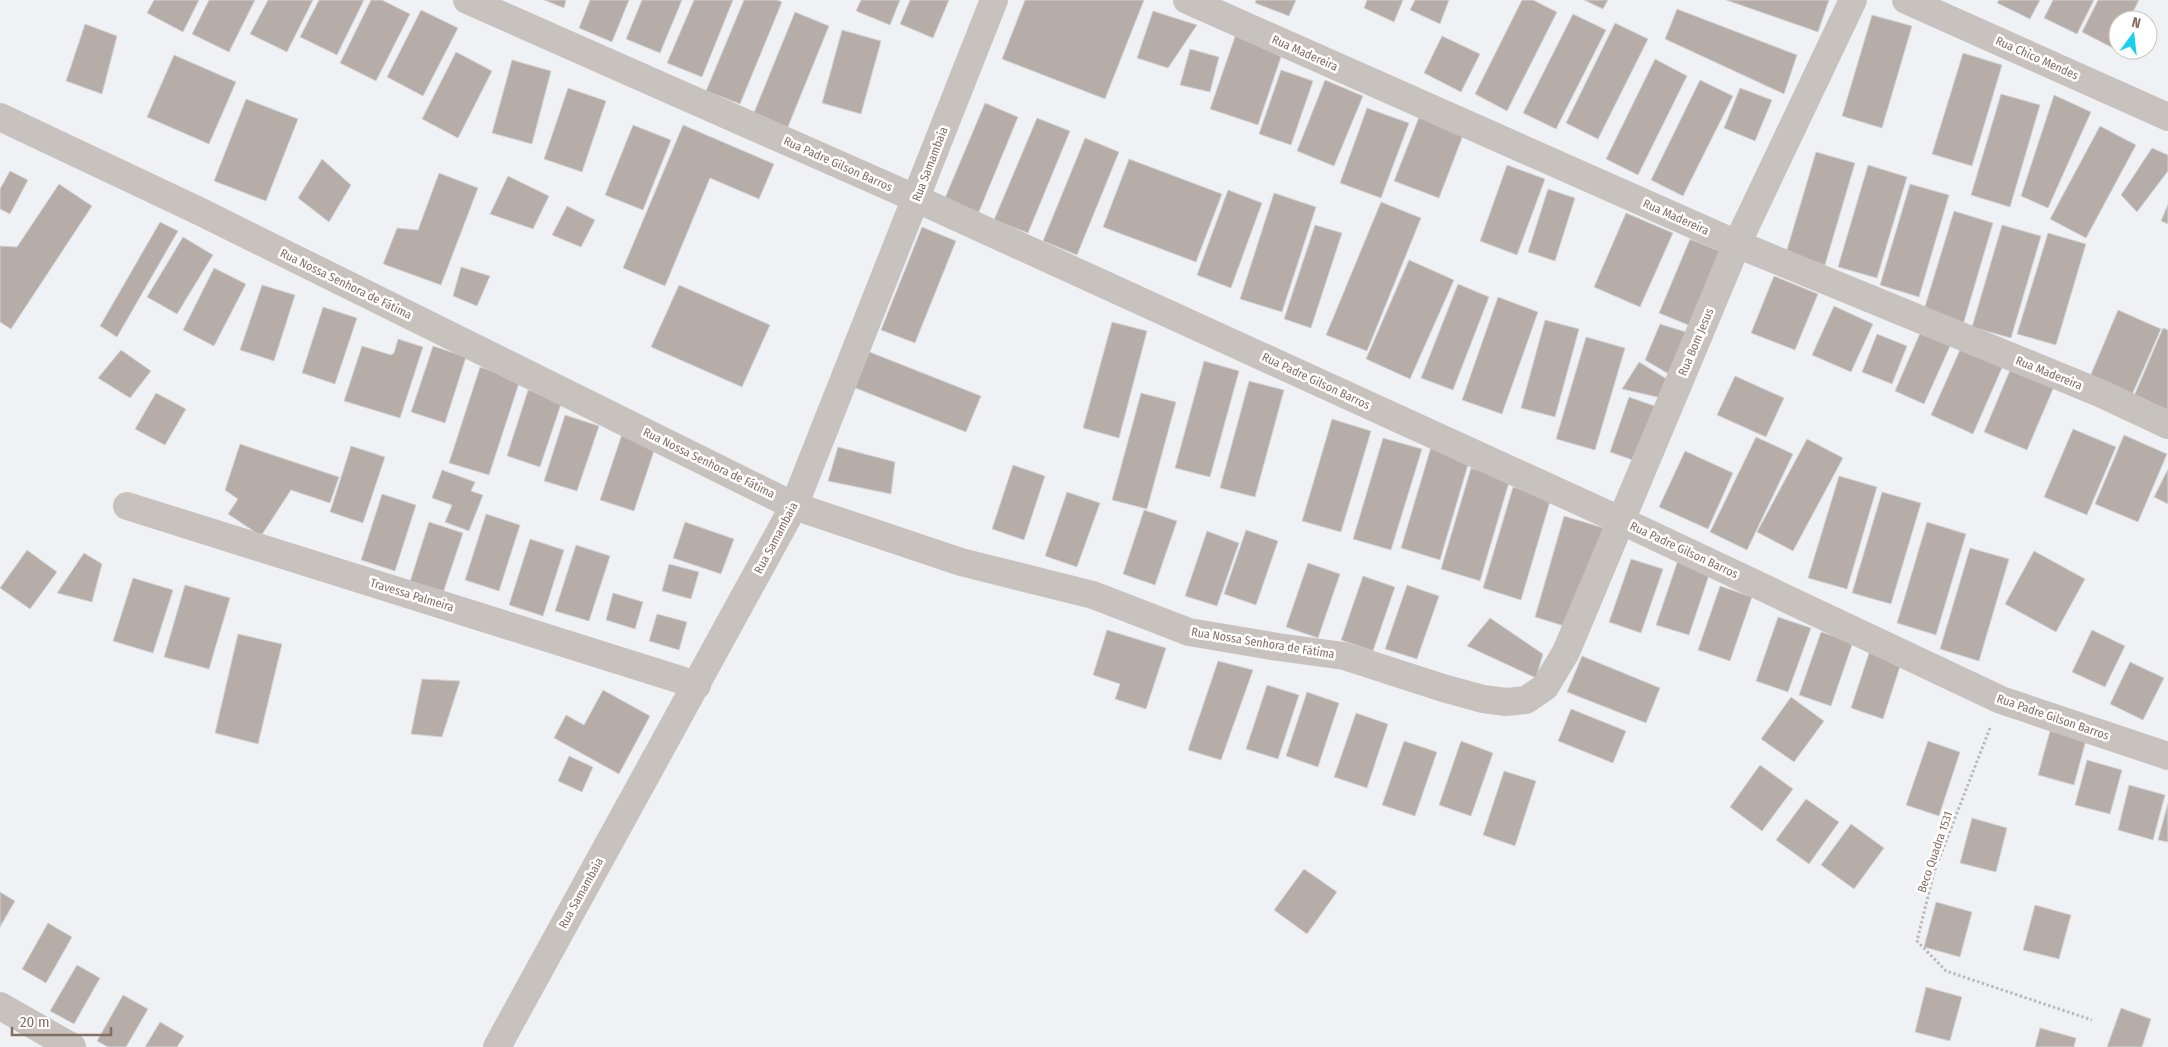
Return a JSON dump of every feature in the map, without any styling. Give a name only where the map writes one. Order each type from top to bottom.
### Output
[{"type":"street","name":"Rua Padre Gilson Barros","points":[[466,0],[917,198],[1620,520],[2001,700],[2168,756]]},
{"type":"street","name":"Rua Samambaia","points":[[497,1047],[794,506],[994,0]]},
{"type":"street","name":"Rua Madereira","points":[[1187,0],[1737,244],[2102,394],[2168,425]]},
{"type":"street","name":"Rua Bom Jesus","points":[[1545,687],[1566,652],[1737,244],[1853,0]]},
{"type":"street","name":"Rua Chico Mendes","points":[[1906,0],[2168,116]]},
{"type":"street","name":"Rua Nossa Senhora de Fátima","points":[[0,117],[201,212],[794,506],[961,562],[1093,594],[1189,632],[1344,656],[1443,688],[1506,702],[1526,700],[1545,687]]},
{"type":"street","name":"Travessa Palmeira","points":[[127,506],[697,685]]},
{"type":"street","points":[[0,1006],[72,1047]]},
{"type":"path","name":"Beco Quadra 1531","points":[[2001,700],[1934,872],[1917,941],[1946,971],[2092,1020]]},
{"type":"building","points":[[154,0],[199,0],[183,32],[147,13]]},
{"type":"building","points":[[209,0],[255,0],[229,52],[192,34]]},
{"type":"building","points":[[268,0],[313,0],[287,52],[250,34]]},
{"type":"building","points":[[319,0],[364,0],[337,55],[300,37]]},
{"type":"building","points":[[371,0],[382,0],[410,14],[376,81],[340,63]]},
{"type":"building","points":[[544,0],[566,0],[564,8]]},
{"type":"building","points":[[590,0],[629,0],[612,42],[579,28]]},
{"type":"building","points":[[642,0],[682,0],[660,53],[626,39]]},
{"type":"building","points":[[694,0],[733,0],[702,77],[667,63]]},
{"type":"building","points":[[744,0],[777,0],[782,2],[740,104],[706,91]]},
{"type":"building","points":[[861,0],[900,0],[890,25],[856,11]]},
{"type":"building","points":[[910,0],[949,0],[933,38],[900,24]]},
{"type":"building","points":[[1025,0],[1144,0],[1105,99],[1002,59]]},
{"type":"building","points":[[1256,0],[1296,0],[1289,16],[1255,3]]},
{"type":"building","points":[[1367,0],[1403,0],[1394,22],[1364,8]]},
{"type":"building","points":[[1415,0],[1449,0],[1440,24],[1410,10]]},
{"type":"building","points":[[1522,0],[1533,0],[1557,12],[1507,111],[1475,94]]},
{"type":"building","points":[[1584,0],[1608,0],[1603,9]]},
{"type":"building","points":[[1726,0],[1829,0],[1818,32]]},
{"type":"building","points":[[1999,0],[2040,0],[2030,19],[1997,3]]},
{"type":"building","points":[[2053,0],[2094,0],[2077,34],[2044,18]]},
{"type":"building","points":[[2098,0],[2139,0],[2134,10],[2108,10],[2108,45],[2082,32]]},
{"type":"building","points":[[1677,9],[1797,55],[1784,94],[1665,39]]},
{"type":"building","points":[[421,10],[458,28],[423,96],[387,77]]},
{"type":"building","points":[[1153,11],[1197,25],[1168,68],[1137,58]]},
{"type":"building","points":[[795,12],[829,26],[787,129],[753,115]]},
{"type":"building","points":[[1573,14],[1606,30],[1556,129],[1523,113]]},
{"type":"building","points":[[1872,15],[1912,26],[1882,128],[1842,116]]},
{"type":"building","points":[[1615,23],[1648,39],[1598,139],[1566,123]]},
{"type":"building","points":[[85,24],[117,36],[102,94],[66,81]]},
{"type":"building","points":[[842,30],[881,41],[861,114],[822,103]]},
{"type":"building","points":[[1237,31],[1284,48],[1258,125],[1210,109]]},
{"type":"building","points":[[1442,36],[1480,54],[1461,92],[1424,73]]},
{"type":"building","points":[[1190,49],[1219,57],[1210,92],[1180,85]]},
{"type":"building","points":[[456,52],[492,71],[458,138],[422,119]]},
{"type":"building","points":[[1963,53],[2002,65],[1972,166],[1932,154]]},
{"type":"building","points":[[174,55],[236,82],[209,144],[147,117]]},
{"type":"building","points":[[1655,59],[1687,76],[1638,175],[1606,159]]},
{"type":"building","points":[[512,60],[551,71],[532,144],[492,133]]},
{"type":"building","points":[[1281,70],[1313,81],[1291,145],[1259,134]]},
{"type":"building","points":[[1325,80],[1363,96],[1334,166],[1297,151]]},
{"type":"building","points":[[1700,80],[1733,96],[1683,196],[1651,180]]},
{"type":"building","points":[[568,88],[606,101],[582,172],[544,159]]},
{"type":"building","points":[[1740,88],[1772,100],[1755,141],[1724,128]]},
{"type":"building","points":[[2001,94],[2040,105],[2010,207],[1971,195]]},
{"type":"building","points":[[2054,95],[2091,112],[2048,208],[2021,196]]},
{"type":"building","points":[[246,99],[298,119],[266,201],[214,181]]},
{"type":"building","points":[[985,103],[1018,117],[976,219],[942,205]]},
{"type":"building","points":[[1423,107],[1467,125],[1439,198],[1394,181]]},
{"type":"building","points":[[1367,108],[1409,123],[1381,198],[1340,183]]},
{"type":"building","points":[[1037,118],[1070,131],[1028,233],[994,220]]},
{"type":"building","points":[[633,125],[671,140],[643,210],[605,195]]},
{"type":"building","points":[[683,125],[774,164],[759,199],[710,178],[665,286],[623,268]]},
{"type":"building","points":[[2100,126],[2136,145],[2086,238],[2050,219]]},
{"type":"building","points":[[1085,138],[1119,152],[1077,255],[1043,241]]},
{"type":"building","points":[[2152,148],[2168,155],[2168,171],[2137,212],[2121,195]]},
{"type":"building","points":[[1816,152],[1855,163],[1825,265],[1786,253]]},
{"type":"building","points":[[322,159],[351,185],[329,222],[298,198]]},
{"type":"building","points":[[1129,159],[1222,194],[1196,262],[1103,227]]},
{"type":"building","points":[[1507,165],[1545,179],[1517,255],[1480,241]]},
{"type":"building","points":[[1868,165],[1907,177],[1877,278],[1838,267]]},
{"type":"building","points":[[10,171],[28,180],[10,214],[0,209],[0,189]]},
{"type":"building","points":[[439,173],[478,188],[441,285],[383,264],[397,228],[418,230]]},
{"type":"building","points":[[508,176],[549,196],[533,229],[490,214]]},
{"type":"building","points":[[59,184],[92,206],[11,329],[0,322],[0,246],[17,247]]},
{"type":"building","points":[[1910,184],[1949,195],[1919,297],[1880,285]]},
{"type":"building","points":[[1548,189],[1575,198],[1555,261],[1528,252]]},
{"type":"building","points":[[1228,190],[1262,203],[1231,288],[1197,275]]},
{"type":"building","points":[[1274,193],[1316,207],[1282,312],[1240,299]]},
{"type":"building","points":[[1381,202],[1421,218],[1367,351],[1326,335]]},
{"type":"building","points":[[2168,204],[2168,224],[2161,221]]},
{"type":"building","points":[[567,206],[595,220],[581,247],[552,235]]},
{"type":"building","points":[[1954,211],[1993,223],[1963,325],[1923,313]]},
{"type":"building","points":[[1626,213],[1673,233],[1640,307],[1594,287]]},
{"type":"building","points":[[160,222],[178,231],[117,337],[100,326]]},
{"type":"building","points":[[1315,225],[1342,233],[1311,328],[1284,319]]},
{"type":"building","points":[[2002,225],[2041,236],[2011,338],[1972,327]]},
{"type":"building","points":[[922,227],[956,241],[915,343],[881,330]]},
{"type":"building","points":[[2048,233],[2086,244],[2056,345],[2017,334]]},
{"type":"building","points":[[183,237],[213,255],[177,314],[147,297]]},
{"type":"building","points":[[1690,239],[1729,255],[1698,329],[1659,313]]},
{"type":"building","points":[[1409,260],[1454,280],[1410,379],[1366,359]]},
{"type":"building","points":[[461,267],[490,276],[477,306],[453,296]]},
{"type":"building","points":[[214,268],[246,284],[214,346],[183,330]]},
{"type":"building","points":[[1774,276],[1818,294],[1795,350],[1751,333]]},
{"type":"building","points":[[1458,284],[1489,297],[1453,390],[1421,378]]},
{"type":"building","points":[[262,285],[295,295],[274,361],[240,350]]},
{"type":"building","points":[[679,285],[770,325],[742,387],[651,347]]},
{"type":"building","points":[[1498,297],[1538,312],[1502,414],[1462,400]]},
{"type":"building","points":[[1834,306],[1873,324],[1851,372],[1812,355]]},
{"type":"building","points":[[323,307],[357,318],[335,384],[302,373]]},
{"type":"building","points":[[2118,310],[2161,329],[2131,397],[2089,379]]},
{"type":"building","points":[[1545,320],[1579,329],[1555,417],[1521,408]]},
{"type":"building","points":[[1112,322],[1147,331],[1119,438],[1083,428]]},
{"type":"building","points":[[1660,324],[1689,333],[1674,377],[1645,360]]},
{"type":"building","points":[[2163,328],[2168,330],[2168,411],[2134,396]]},
{"type":"building","points":[[1921,331],[1951,344],[1924,404],[1895,391]]},
{"type":"building","points":[[1877,334],[1907,346],[1892,384],[1862,372]]},
{"type":"building","points":[[1586,337],[1625,348],[1595,450],[1556,439]]},
{"type":"building","points":[[398,339],[423,347],[400,418],[344,401],[362,346],[391,355],[394,353]]},
{"type":"building","points":[[1963,343],[2005,361],[1973,434],[1931,415]]},
{"type":"building","points":[[433,346],[466,357],[445,423],[411,412]]},
{"type":"building","points":[[121,350],[151,371],[130,398],[98,378]]},
{"type":"building","points":[[867,351],[981,396],[966,432],[853,387]]},
{"type":"building","points":[[1204,361],[1239,371],[1210,477],[1175,468]]},
{"type":"building","points":[[1639,362],[1670,381],[1666,399],[1622,389]]},
{"type":"building","points":[[2013,363],[2056,382],[2027,450],[1984,432]]},
{"type":"building","points":[[480,367],[520,380],[489,475],[449,463]]},
{"type":"building","points":[[1735,376],[1784,398],[1766,437],[1717,415]]},
{"type":"building","points":[[1249,381],[1284,390],[1255,497],[1220,488]]},
{"type":"building","points":[[528,390],[562,401],[540,467],[507,456]]},
{"type":"building","points":[[156,393],[186,409],[165,445],[135,429]]},
{"type":"building","points":[[1141,393],[1176,402],[1147,509],[1112,500]]},
{"type":"building","points":[[1629,397],[1660,408],[1641,463],[1610,452]]},
{"type":"building","points":[[565,415],[599,426],[577,491],[544,481]]},
{"type":"building","points":[[1332,419],[1371,431],[1341,532],[1302,521]]},
{"type":"building","points":[[2073,429],[2116,447],[2087,515],[2044,497]]},
{"type":"building","points":[[622,434],[656,445],[634,511],[600,500]]},
{"type":"building","points":[[2124,435],[2167,454],[2138,522],[2095,504]]},
{"type":"building","points":[[1756,437],[1793,454],[1747,550],[1710,532]]},
{"type":"building","points":[[1383,438],[1422,449],[1391,550],[1353,539]]},
{"type":"building","points":[[1807,439],[1843,458],[1793,551],[1757,532]]},
{"type":"building","points":[[240,444],[339,477],[330,503],[291,490],[261,536],[228,514],[238,499],[225,490]]},
{"type":"building","points":[[351,446],[385,457],[363,523],[330,512]]},
{"type":"building","points":[[838,447],[895,462],[891,494],[828,481]]},
{"type":"building","points":[[1431,447],[1470,458],[1440,560],[1401,548]]},
{"type":"building","points":[[1685,451],[1733,473],[1708,529],[1659,507]]},
{"type":"building","points":[[1013,465],[1045,476],[1024,540],[992,529]]},
{"type":"building","points":[[1471,468],[1510,479],[1480,581],[1441,569]]},
{"type":"building","points":[[2168,469],[2168,504],[2154,497]]},
{"type":"building","points":[[442,470],[475,482],[471,491],[483,495],[469,531],[445,522],[452,505],[432,498]]},
{"type":"building","points":[[1839,476],[1877,487],[1847,589],[1808,578]]},
{"type":"building","points":[[1513,487],[1551,498],[1521,600],[1483,588]]},
{"type":"building","points":[[1067,492],[1100,503],[1077,567],[1045,556]]},
{"type":"building","points":[[1882,492],[1921,503],[1891,604],[1852,593]]},
{"type":"building","points":[[382,494],[416,505],[395,571],[361,560]]},
{"type":"building","points":[[1144,510],[1177,521],[1155,585],[1123,574]]},
{"type":"building","points":[[486,514],[520,525],[499,591],[465,580]]},
{"type":"building","points":[[1564,516],[1604,528],[1574,629],[1535,617]]},
{"type":"building","points":[[429,522],[463,533],[441,599],[408,588]]},
{"type":"building","points":[[685,522],[734,539],[721,574],[673,558]]},
{"type":"building","points":[[1927,522],[1966,534],[1936,635],[1897,623]]},
{"type":"building","points":[[1246,530],[1278,541],[1256,605],[1224,594]]},
{"type":"building","points":[[1207,531],[1239,543],[1217,606],[1185,596]]},
{"type":"building","points":[[530,539],[564,550],[543,616],[509,605]]},
{"type":"building","points":[[576,545],[610,556],[589,621],[555,611]]},
{"type":"building","points":[[1970,548],[2009,559],[1979,661],[1940,649]]},
{"type":"building","points":[[27,550],[57,572],[30,609],[0,588]]},
{"type":"building","points":[[2034,551],[2085,579],[2056,632],[2005,604]]},
{"type":"building","points":[[84,553],[102,564],[92,602],[57,593]]},
{"type":"building","points":[[1631,559],[1663,569],[1641,633],[1609,622]]},
{"type":"building","points":[[1678,560],[1710,572],[1689,635],[1656,625]]},
{"type":"building","points":[[1308,563],[1340,574],[1318,638],[1286,627]]},
{"type":"building","points":[[669,564],[699,572],[691,599],[662,591]]},
{"type":"building","points":[[1363,576],[1395,587],[1373,651],[1341,640]]},
{"type":"building","points":[[133,578],[173,590],[153,653],[113,641]]},
{"type":"building","points":[[185,585],[230,598],[209,669],[164,657]]},
{"type":"building","points":[[1407,585],[1439,596],[1417,659],[1385,649]]},
{"type":"building","points":[[1720,586],[1752,597],[1730,661],[1698,650]]},
{"type":"building","points":[[613,593],[643,602],[635,629],[606,620]]},
{"type":"building","points":[[657,614],[687,622],[679,650],[649,641]]},
{"type":"building","points":[[1778,617],[1811,628],[1788,692],[1756,681]]},
{"type":"building","points":[[1490,618],[1543,654],[1536,678],[1467,646]]},
{"type":"building","points":[[1107,630],[1166,648],[1146,709],[1115,699],[1120,684],[1093,675]]},
{"type":"building","points":[[2092,630],[2125,646],[2105,687],[2072,672]]},
{"type":"building","points":[[1821,632],[1853,642],[1831,706],[1799,695]]},
{"type":"building","points":[[238,634],[282,644],[258,744],[215,733]]},
{"type":"building","points":[[1872,644],[1904,654],[1883,719],[1851,708]]},
{"type":"building","points":[[1582,656],[1660,688],[1646,723],[1567,692]]},
{"type":"building","points":[[1218,661],[1253,670],[1221,760],[1188,750]]},
{"type":"building","points":[[2130,662],[2164,678],[2143,720],[2110,704]]},
{"type":"building","points":[[422,679],[460,681],[442,737],[411,734]]},
{"type":"building","points":[[1267,685],[1299,695],[1278,759],[1246,749]]},
{"type":"building","points":[[603,690],[650,716],[619,774],[554,738],[566,715],[584,725]]},
{"type":"building","points":[[1307,692],[1339,703],[1318,767],[1286,756]]},
{"type":"building","points":[[1791,697],[1824,721],[1794,762],[1761,739]]},
{"type":"building","points":[[1571,709],[1626,731],[1613,763],[1558,741]]},
{"type":"building","points":[[1356,713],[1388,724],[1367,788],[1334,777]]},
{"type":"building","points":[[2050,731],[2086,740],[2074,785],[2038,775]]},
{"type":"building","points":[[1404,741],[1437,752],[1415,816],[1382,805]]},
{"type":"building","points":[[1461,741],[1493,753],[1471,816],[1439,805]]},
{"type":"building","points":[[1928,741],[1960,752],[1939,816],[1906,805]]},
{"type":"building","points":[[569,756],[593,767],[582,792],[558,781]]},
{"type":"building","points":[[2087,760],[2122,770],[2110,814],[2075,805]]},
{"type":"building","points":[[1760,765],[1793,789],[1762,831],[1730,807]]},
{"type":"building","points":[[1504,771],[1536,781],[1515,846],[1483,835]]},
{"type":"building","points":[[2129,785],[2165,795],[2153,840],[2118,830]]},
{"type":"building","points":[[1806,799],[1839,822],[1809,864],[1776,840]]},
{"type":"building","points":[[2168,803],[2168,842],[2158,840]]},
{"type":"building","points":[[1972,818],[2007,828],[1996,872],[1960,863]]},
{"type":"building","points":[[1851,824],[1884,848],[1854,889],[1821,865]]},
{"type":"building","points":[[1304,869],[1337,892],[1307,934],[1274,910]]},
{"type":"building","points":[[0,892],[15,901],[0,927]]},
{"type":"building","points":[[1936,902],[1972,912],[1960,957],[1924,947]]},
{"type":"building","points":[[2035,905],[2071,915],[2059,959],[2023,950]]},
{"type":"building","points":[[48,923],[72,937],[46,983],[22,969]]},
{"type":"building","points":[[77,965],[100,978],[74,1024],[50,1011]]},
{"type":"building","points":[[1926,987],[1962,997],[1950,1041],[1915,1032]]},
{"type":"building","points":[[123,995],[148,1009],[126,1047],[108,1047],[97,1041]]},
{"type":"building","points":[[2121,1008],[2151,1019],[2142,1047],[2107,1047]]},
{"type":"building","points":[[160,1022],[184,1036],[177,1047],[145,1047]]},
{"type":"building","points":[[2040,1028],[2076,1038],[2074,1047],[2035,1047]]}]
